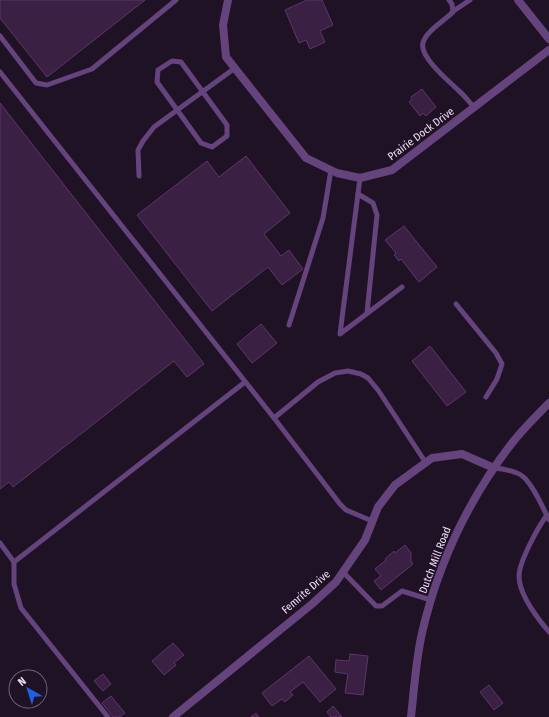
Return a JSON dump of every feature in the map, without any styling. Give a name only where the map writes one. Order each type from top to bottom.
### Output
[{"type":"street","name":"Prairie Dock Drive","points":[[228,0],[223,25],[226,56],[306,158],[331,170],[360,178],[392,170],[549,50]]},
{"type":"street","points":[[518,0],[549,39]]},
{"type":"street","name":"Dutch Mill Road","points":[[411,717],[422,634],[436,582],[457,531],[482,486],[494,468],[512,443],[549,403]]},
{"type":"street","name":"Femrite Drive","points":[[173,717],[312,604],[336,582],[365,540],[378,507],[395,485],[432,458],[462,454],[494,468]]},
{"type":"lane","points":[[0,36],[36,83],[47,85],[92,69],[176,0]]},
{"type":"lane","points":[[448,0],[452,4],[452,12]]},
{"type":"lane","points":[[470,0],[452,12],[448,18],[429,33],[423,43],[423,48],[430,62],[442,76],[460,91],[474,107]]},
{"type":"lane","points":[[172,61],[181,62],[202,92],[227,125],[227,136],[212,147],[201,143],[157,82],[158,70],[172,61]]},
{"type":"lane","points":[[139,176],[138,150],[154,127],[235,68]]},
{"type":"lane","points":[[0,72],[274,418],[340,504],[351,512],[372,521]]},
{"type":"lane","points":[[289,325],[323,218],[331,170]]},
{"type":"lane","points":[[360,178],[340,334],[402,287]]},
{"type":"lane","points":[[358,194],[373,203],[378,215],[367,313]]},
{"type":"lane","points":[[456,304],[496,353],[502,364],[497,379],[486,397]]},
{"type":"lane","points":[[274,418],[318,382],[335,373],[348,371],[360,374],[368,378],[378,390],[426,463]]},
{"type":"lane","points":[[14,562],[245,382]]},
{"type":"lane","points":[[494,468],[509,470],[521,475],[539,499],[548,518],[542,522],[527,550],[519,575],[522,592],[549,632]]},
{"type":"lane","points":[[0,543],[14,562],[14,584],[21,608],[108,717]]},
{"type":"lane","points":[[344,572],[376,606],[382,606],[402,591],[431,600]]},
{"type":"building","points":[[0,0],[145,0],[47,77],[0,18]]},
{"type":"building","points":[[307,0],[322,0],[333,25],[320,31],[325,42],[310,49],[306,40],[299,43],[285,10]]},
{"type":"building","points":[[422,89],[436,107],[426,116],[423,113],[420,116],[409,102],[412,99],[411,97]]},
{"type":"building","points":[[0,103],[204,364],[187,377],[174,361],[13,487],[9,482],[0,489]]},
{"type":"building","points":[[246,156],[290,213],[264,234],[281,256],[289,250],[303,269],[282,285],[268,267],[212,311],[137,215],[207,161],[219,177]]},
{"type":"building","points":[[404,226],[437,267],[419,282],[401,259],[399,261],[394,255],[396,253],[385,240]]},
{"type":"building","points":[[261,324],[277,343],[252,363],[237,344]]},
{"type":"building","points":[[430,346],[466,392],[447,406],[412,361]]},
{"type":"building","points":[[405,545],[411,553],[411,561],[413,564],[381,590],[374,581],[381,576],[375,569],[394,551],[395,553]]},
{"type":"building","points":[[173,643],[184,655],[174,663],[176,665],[164,675],[152,661]]},
{"type":"building","points":[[350,654],[368,656],[363,695],[345,693],[348,674],[335,672],[336,660],[349,661]]},
{"type":"building","points":[[309,656],[336,689],[320,702],[303,682],[290,692],[293,695],[285,702],[282,699],[272,706],[262,693]]},
{"type":"building","points":[[103,674],[111,684],[103,691],[94,681]]},
{"type":"building","points":[[489,685],[503,703],[494,710],[480,692]]},
{"type":"building","points":[[111,696],[125,713],[119,717],[113,717],[102,703]]},
{"type":"building","points":[[333,706],[342,717],[331,717],[327,712]]},
{"type":"building","points":[[256,713],[259,717],[251,717]]}]
